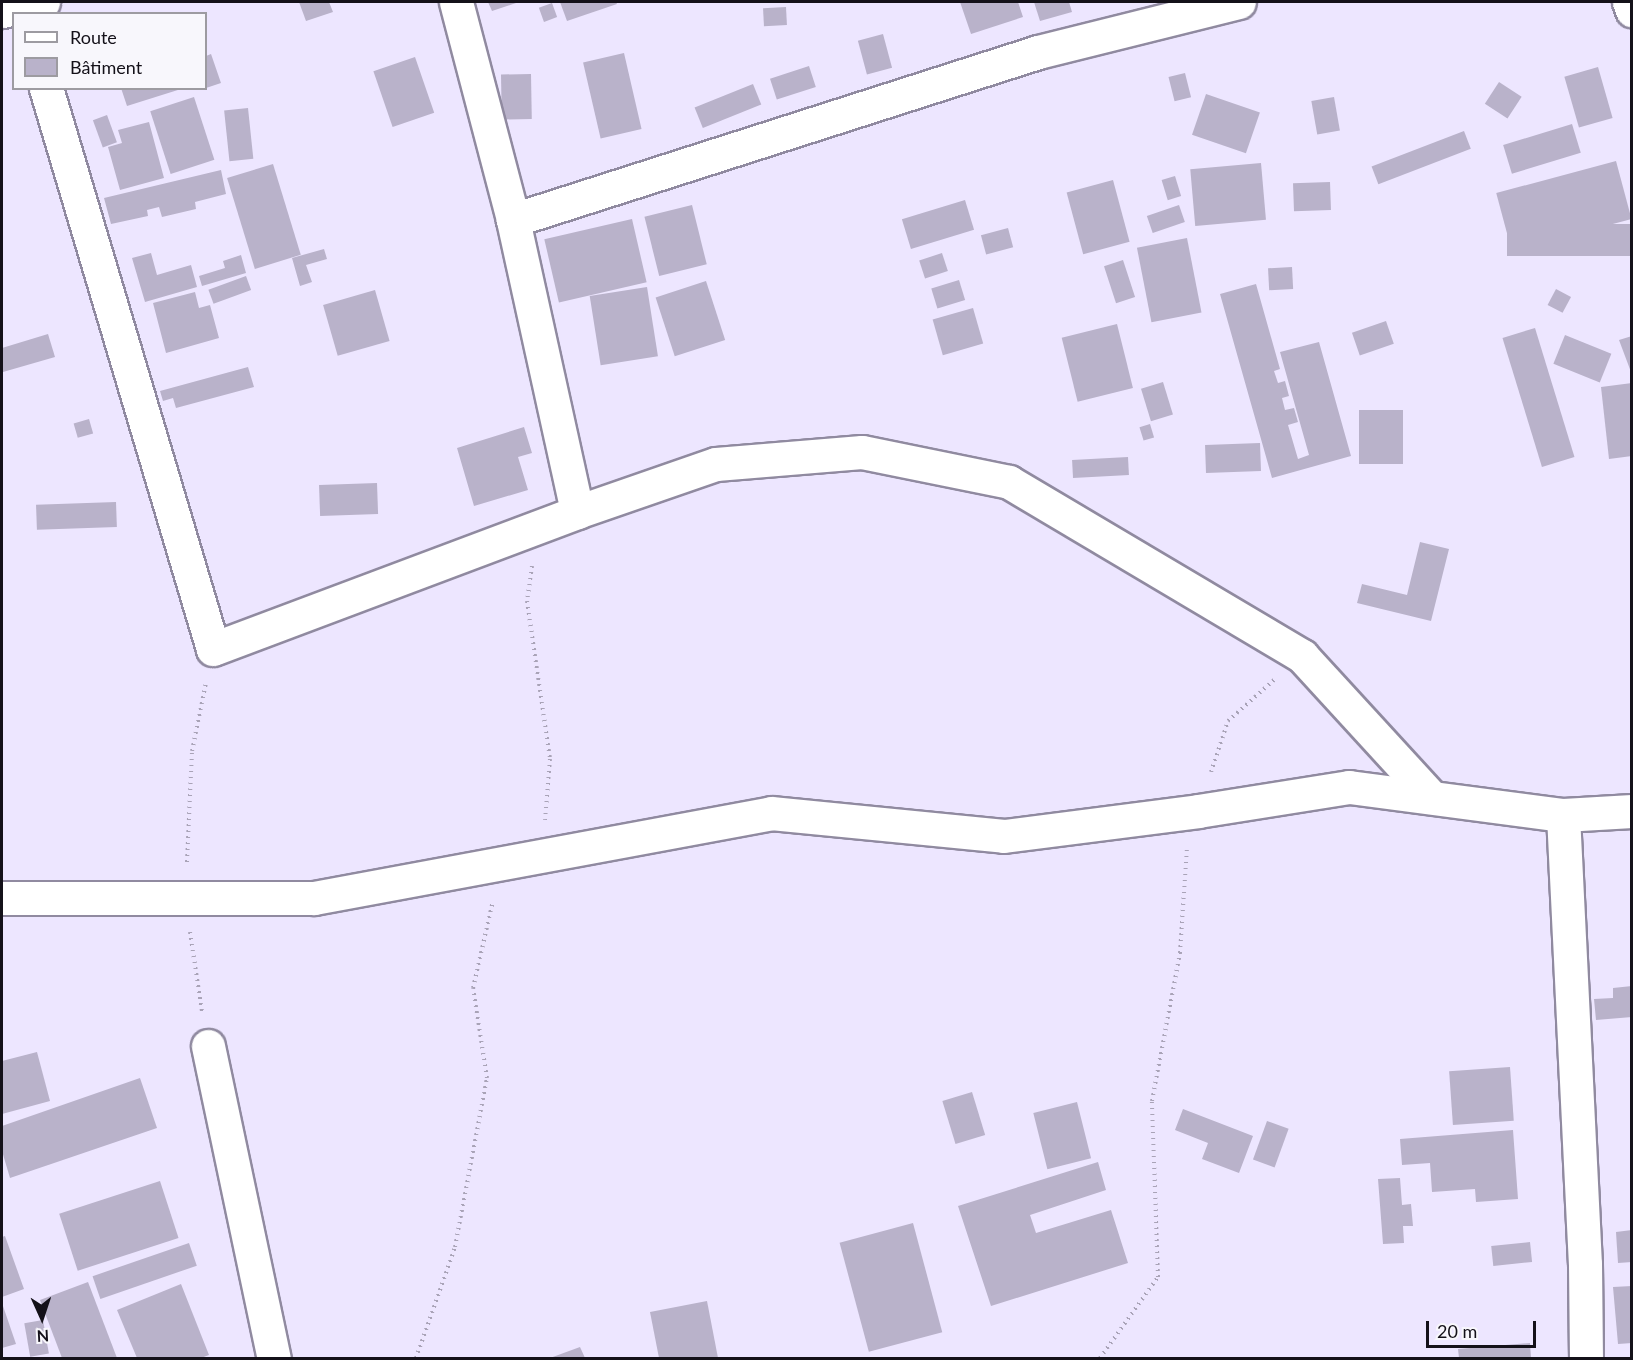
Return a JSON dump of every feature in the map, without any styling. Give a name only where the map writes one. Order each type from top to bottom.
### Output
[{"type":"street","points":[[456,2],[513,220],[562,517]]},
{"type":"street","points":[[513,220],[1038,52],[1239,2]]},
{"type":"street","points":[[1629,2],[1632,10]]},
{"type":"street","points":[[47,90],[213,650],[562,517],[716,464],[862,452],[1009,482],[1302,656],[1431,797]]},
{"type":"street","points":[[2,898],[314,898],[771,813],[1004,836],[1198,811],[1348,787],[1563,815],[1632,812]]},
{"type":"street","points":[[1563,815],[1584,1252],[1586,1359]]},
{"type":"street","points":[[208,1046],[274,1359]]},
{"type":"path","points":[[544,832],[550,759],[527,601],[532,559],[562,517]]},
{"type":"path","points":[[208,1046],[185,898],[192,751],[213,650]]},
{"type":"path","points":[[1100,1359],[1158,1277],[1152,1101],[1180,953],[1187,843],[1228,721],[1302,656]]},
{"type":"path","points":[[416,1359],[455,1247],[487,1078],[473,988],[501,863]]},
{"type":"building","points":[[299,2],[329,2],[333,12],[306,21]]},
{"type":"building","points":[[488,2],[519,2],[492,11]]},
{"type":"building","points":[[560,2],[616,2],[617,4],[567,21]]},
{"type":"building","points":[[960,2],[1018,2],[1023,17],[971,34]]},
{"type":"building","points":[[1034,2],[1069,2],[1072,12],[1040,21]]},
{"type":"building","points":[[552,3],[557,17],[544,22],[539,8]]},
{"type":"building","points":[[786,7],[787,25],[764,26],[763,8]]},
{"type":"building","points":[[883,34],[892,68],[867,75],[858,41]]},
{"type":"building","points":[[624,53],[642,129],[601,138],[583,62]]},
{"type":"building","points":[[211,54],[221,83],[207,88],[207,56]]},
{"type":"building","points":[[415,57],[434,113],[393,127],[373,71]]},
{"type":"building","points":[[809,66],[816,87],[777,100],[770,79]]},
{"type":"building","points":[[1598,67],[1613,118],[1579,128],[1564,77]]},
{"type":"building","points":[[1185,73],[1191,97],[1175,101],[1169,77]]},
{"type":"building","points":[[531,74],[532,119],[502,120],[501,75]]},
{"type":"building","points":[[1499,82],[1522,97],[1507,119],[1485,104]]},
{"type":"building","points":[[753,84],[761,104],[703,128],[695,108]]},
{"type":"building","points":[[122,90],[178,90],[127,106]]},
{"type":"building","points":[[1206,94],[1260,113],[1246,153],[1192,135]]},
{"type":"building","points":[[194,97],[214,160],[171,174],[150,111]]},
{"type":"building","points":[[1334,97],[1340,130],[1317,134],[1311,101]]},
{"type":"building","points":[[248,108],[253,159],[229,161],[224,111]]},
{"type":"building","points":[[107,115],[117,142],[103,147],[93,120]]},
{"type":"building","points":[[149,122],[164,178],[120,190],[108,147],[122,143],[118,130]]},
{"type":"building","points":[[1572,124],[1581,153],[1512,174],[1503,145]]},
{"type":"building","points":[[1464,131],[1471,149],[1378,184],[1372,166]]},
{"type":"building","points":[[1616,161],[1632,219],[1512,251],[1496,193]]},
{"type":"building","points":[[1261,163],[1266,220],[1195,226],[1190,169]]},
{"type":"building","points":[[273,164],[301,255],[255,269],[227,178]]},
{"type":"building","points":[[221,170],[226,194],[195,202],[196,209],[162,217],[159,207],[147,210],[148,216],[111,224],[104,198]]},
{"type":"building","points":[[1175,176],[1181,196],[1168,200],[1162,180]]},
{"type":"building","points":[[1113,180],[1130,242],[1083,254],[1067,192]]},
{"type":"building","points":[[1330,182],[1331,210],[1294,211],[1293,183]]},
{"type":"building","points":[[965,200],[974,230],[911,249],[902,219]]},
{"type":"building","points":[[692,205],[707,264],[659,276],[644,217]]},
{"type":"building","points":[[1179,205],[1185,222],[1153,233],[1147,216]]},
{"type":"building","points":[[632,219],[647,282],[559,303],[544,239]]},
{"type":"building","points":[[1507,224],[1632,224],[1632,256],[1507,256]]},
{"type":"building","points":[[1008,228],[1013,247],[986,255],[981,235]]},
{"type":"building","points":[[1187,238],[1202,313],[1151,322],[1137,248]]},
{"type":"building","points":[[324,249],[327,259],[306,265],[312,282],[300,286],[292,258]]},
{"type":"building","points":[[151,253],[157,275],[191,265],[197,287],[145,302],[132,258]]},
{"type":"building","points":[[942,253],[948,271],[925,278],[919,260]]},
{"type":"building","points":[[241,255],[246,273],[202,286],[199,276],[225,268],[223,261]]},
{"type":"building","points":[[1123,260],[1135,297],[1116,303],[1104,266]]},
{"type":"building","points":[[1292,267],[1293,289],[1269,290],[1268,268]]},
{"type":"building","points":[[246,276],[251,290],[214,304],[208,290]]},
{"type":"building","points":[[959,280],[965,300],[937,309],[931,288]]},
{"type":"building","points":[[706,281],[725,340],[675,356],[656,297]]},
{"type":"building","points":[[1256,284],[1280,369],[1274,371],[1278,383],[1285,381],[1289,396],[1282,398],[1285,410],[1294,408],[1298,422],[1288,425],[1298,459],[1309,455],[1280,352],[1319,342],[1351,456],[1272,478],[1220,294]]},
{"type":"building","points":[[647,287],[658,356],[601,365],[590,296]]},
{"type":"building","points":[[1556,289],[1571,297],[1563,313],[1548,305]]},
{"type":"building","points":[[375,290],[390,341],[338,356],[323,305]]},
{"type":"building","points":[[195,292],[199,308],[210,305],[219,338],[166,353],[153,303]]},
{"type":"building","points":[[973,308],[983,344],[943,355],[933,320]]},
{"type":"building","points":[[1386,321],[1394,344],[1360,355],[1352,333]]},
{"type":"building","points":[[1117,324],[1133,388],[1078,402],[1062,338]]},
{"type":"building","points":[[1535,328],[1574,457],[1542,467],[1502,338]]},
{"type":"building","points":[[48,334],[55,357],[3,372],[2,348]]},
{"type":"building","points":[[1565,335],[1611,354],[1600,382],[1553,364]]},
{"type":"building","points":[[1632,336],[1632,372],[1631,372],[1619,340]]},
{"type":"building","points":[[248,367],[254,387],[176,408],[173,398],[163,401],[160,391]]},
{"type":"building","points":[[1163,382],[1173,415],[1151,421],[1141,389]]},
{"type":"building","points":[[1632,383],[1632,456],[1609,459],[1601,387]]},
{"type":"building","points":[[1359,410],[1403,410],[1403,464],[1359,464]]},
{"type":"building","points":[[89,419],[93,433],[78,438],[74,423]]},
{"type":"building","points":[[1150,424],[1154,437],[1144,441],[1139,427]]},
{"type":"building","points":[[524,427],[532,453],[518,457],[528,490],[474,506],[457,448]]},
{"type":"building","points":[[1260,443],[1261,471],[1206,473],[1205,445]]},
{"type":"building","points":[[1128,457],[1129,475],[1073,478],[1072,460]]},
{"type":"building","points":[[377,483],[378,514],[320,516],[319,485]]},
{"type":"building","points":[[116,502],[117,527],[37,530],[36,505]]},
{"type":"building","points":[[1420,542],[1449,549],[1431,621],[1357,603],[1362,584],[1407,595]]},
{"type":"building","points":[[1632,986],[1632,1017],[1596,1020],[1594,999],[1613,998],[1613,988]]},
{"type":"building","points":[[37,1052],[50,1101],[2,1114],[2,1061]]},
{"type":"building","points":[[1510,1067],[1514,1121],[1453,1125],[1449,1071]]},
{"type":"building","points":[[140,1078],[157,1128],[10,1178],[2,1151],[2,1126]]},
{"type":"building","points":[[972,1092],[985,1135],[956,1144],[942,1101]]},
{"type":"building","points":[[1077,1102],[1091,1158],[1047,1169],[1033,1113]]},
{"type":"building","points":[[1183,1109],[1253,1136],[1239,1173],[1202,1159],[1208,1143],[1175,1130]]},
{"type":"building","points":[[1267,1121],[1289,1129],[1275,1167],[1253,1160]]},
{"type":"building","points":[[1513,1130],[1518,1199],[1476,1202],[1475,1189],[1432,1192],[1430,1163],[1402,1165],[1400,1139]]},
{"type":"building","points":[[1098,1162],[1106,1190],[1030,1215],[1036,1233],[1111,1210],[1128,1263],[991,1306],[958,1206]]},
{"type":"building","points":[[1400,1178],[1402,1205],[1411,1204],[1413,1226],[1403,1226],[1404,1243],[1383,1244],[1378,1179]]},
{"type":"building","points":[[160,1181],[179,1238],[78,1271],[59,1214]]},
{"type":"building","points":[[913,1223],[942,1332],[869,1352],[840,1243]]},
{"type":"building","points":[[1632,1230],[1632,1262],[1618,1263],[1616,1232]]},
{"type":"building","points":[[5,1236],[24,1289],[2,1297],[2,1237]]},
{"type":"building","points":[[1530,1242],[1532,1262],[1493,1266],[1491,1246]]},
{"type":"building","points":[[189,1243],[197,1266],[100,1299],[93,1276]]},
{"type":"building","points":[[88,1282],[117,1358],[62,1358],[40,1300]]},
{"type":"building","points":[[181,1284],[209,1355],[201,1358],[137,1358],[117,1310]]},
{"type":"building","points":[[1632,1286],[1632,1343],[1618,1344],[1613,1287]]},
{"type":"building","points":[[707,1301],[718,1358],[659,1358],[650,1312]]},
{"type":"building","points":[[2,1307],[16,1344],[2,1348]]},
{"type":"building","points":[[43,1320],[49,1353],[30,1357],[24,1323]]},
{"type":"building","points":[[1530,1343],[1531,1358],[1459,1358],[1458,1349]]},
{"type":"building","points":[[580,1347],[585,1358],[550,1358]]}]
